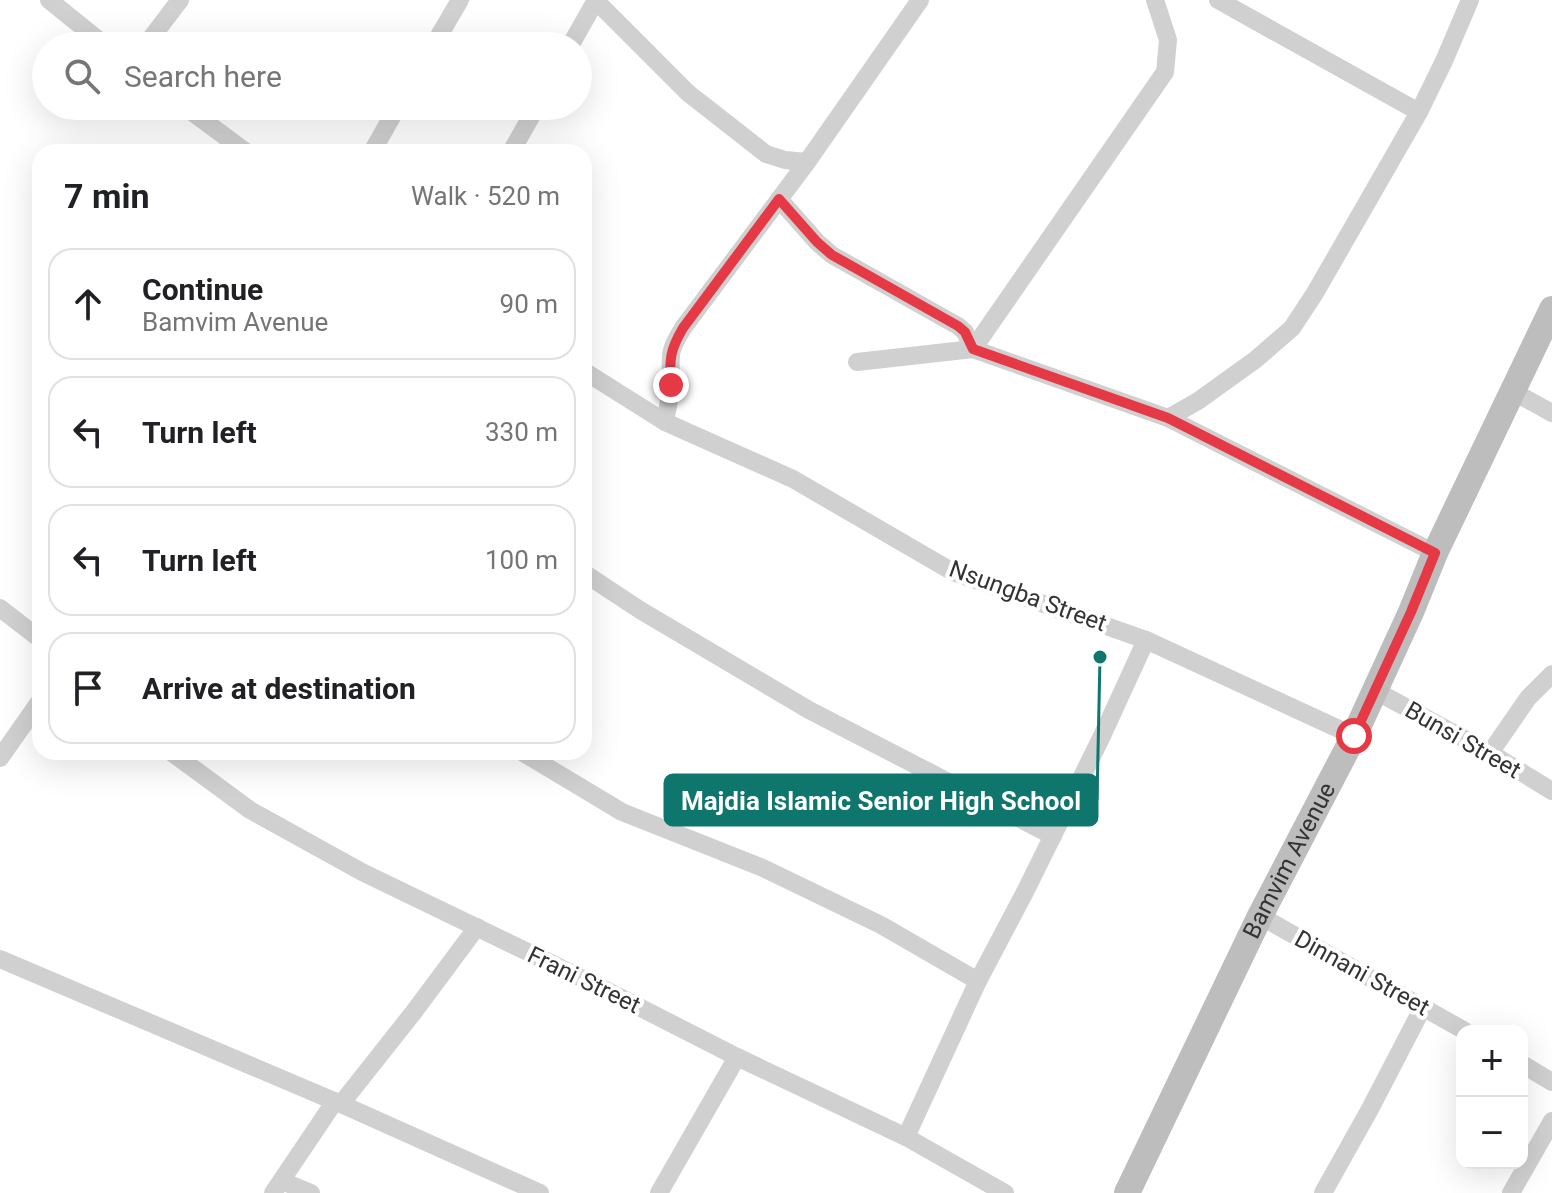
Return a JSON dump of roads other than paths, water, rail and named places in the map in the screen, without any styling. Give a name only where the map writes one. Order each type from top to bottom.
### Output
[{"type":"street","points":[[49,0],[89,32]]},
{"type":"street","points":[[156,32],[180,0]]},
{"type":"street","points":[[441,32],[460,0]]},
{"type":"street","points":[[578,32],[595,0],[688,93],[766,154],[807,162]]},
{"type":"street","points":[[665,422],[671,385],[669,359],[683,328],[807,162],[920,0]]},
{"type":"street","points":[[973,349],[1165,72],[1168,40],[1155,0]]},
{"type":"street","points":[[1218,0],[1419,112]]},
{"type":"street","points":[[1168,418],[1198,401],[1255,360],[1292,328],[1419,112],[1470,0]]},
{"type":"street","points":[[203,120],[235,144]]},
{"type":"street","points":[[377,144],[390,120]]},
{"type":"street","points":[[516,144],[529,120]]},
{"type":"street","points":[[779,199],[832,255],[958,326],[965,332],[973,349]]},
{"type":"street","name":"Bamvim Avenue","points":[[1127,1193],[1260,916],[1354,736],[1435,553],[1552,309]]},
{"type":"street","points":[[857,362],[973,349],[1168,418],[1435,553]]},
{"type":"street","name":"Nsungba Street","points":[[592,376],[665,422],[793,479],[953,572],[1146,640],[1354,736]]},
{"type":"street","points":[[1512,391],[1552,413]]},
{"type":"street","points":[[592,578],[809,710],[1053,836]]},
{"type":"street","points":[[0,608],[32,633]]},
{"type":"street","points":[[906,1137],[978,981],[1053,836],[1146,640]]},
{"type":"street","points":[[1490,753],[1528,698],[1552,674]]},
{"type":"street","name":"Bunsi Street","points":[[1374,690],[1490,753],[1552,791]]},
{"type":"street","points":[[0,758],[32,712]]},
{"type":"street","name":"Frani Street","points":[[182,760],[250,810],[362,872],[906,1137],[1005,1193]]},
{"type":"street","points":[[535,760],[622,812],[763,868],[881,925],[978,981]]},
{"type":"street","name":"Dinnani Street","points":[[1260,916],[1456,1026]]},
{"type":"street","points":[[311,1193],[277,1187],[338,1102],[413,1013],[477,927]]},
{"type":"street","points":[[0,959],[338,1102],[540,1193]]},
{"type":"street","points":[[1323,1193],[1423,1007]]},
{"type":"street","points":[[659,1193],[737,1057]]},
{"type":"street","points":[[1528,1068],[1552,1082]]},
{"type":"street","points":[[1511,1193],[1552,1121]]},
{"type":"place","name":"Majdia Islamic Senior High School","points":[[1100,657]]}]
